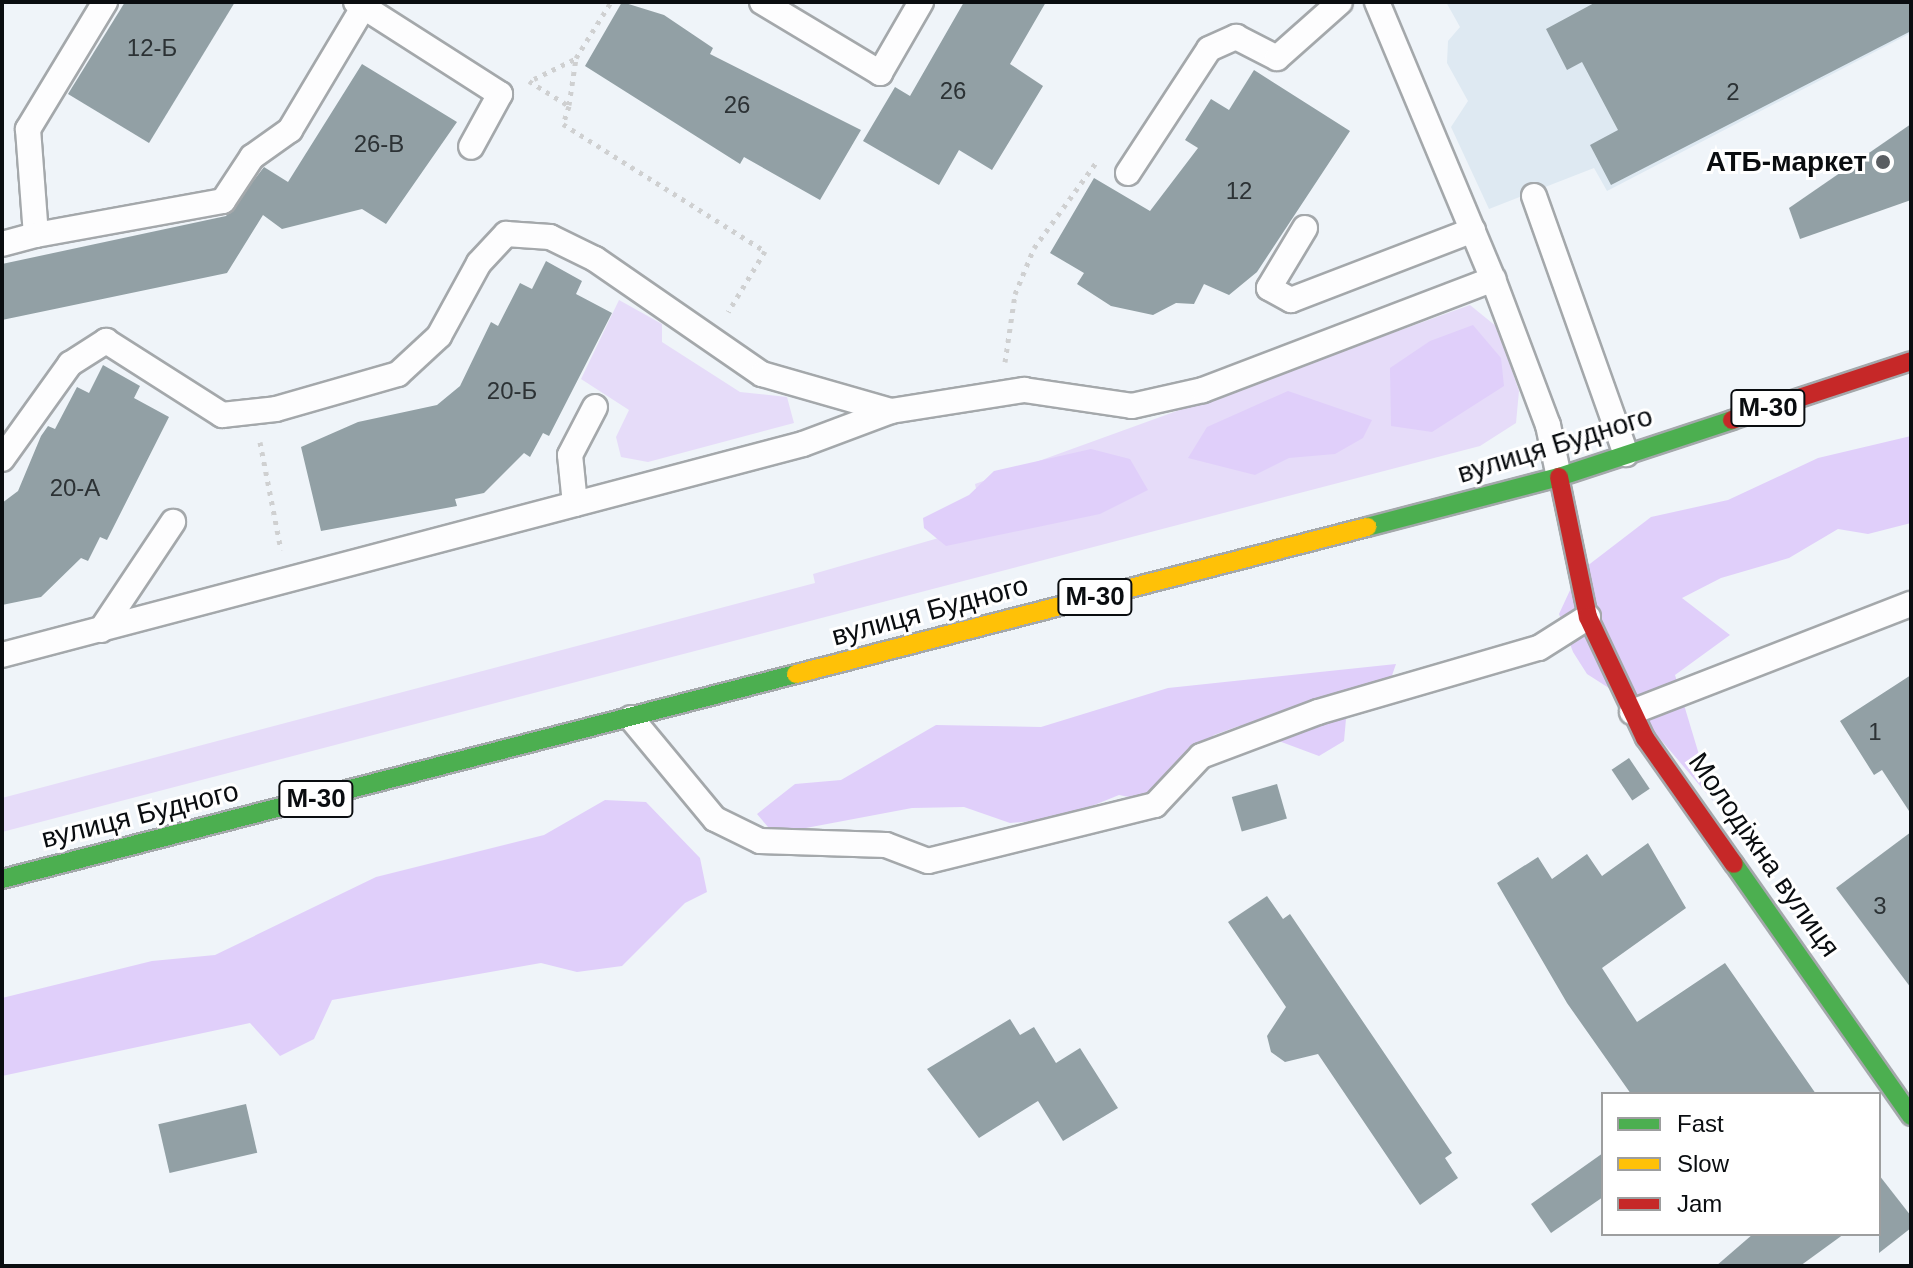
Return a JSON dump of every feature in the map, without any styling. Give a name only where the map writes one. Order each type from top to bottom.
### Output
[{"type":"main road","name":"вулиця Будного","points":[[2,879],[1559,477],[1911,361]]},
{"type":"main road","name":"Молодіжна вулиця","points":[[1559,477],[1588,617],[1632,712],[1911,1116]]},
{"type":"lane","points":[[36,235],[28,129],[105,2]]},
{"type":"lane","points":[[762,2],[880,73],[921,2]]},
{"type":"lane","points":[[1128,173],[1209,49],[1236,37],[1277,58],[1340,2]]},
{"type":"lane","points":[[1377,2],[1493,279],[1548,425],[1559,477]]},
{"type":"lane","points":[[2,244],[223,201],[252,157],[290,130],[360,4],[500,94],[471,147]]},
{"type":"lane","points":[[1534,196],[1626,454]]},
{"type":"lane","points":[[1305,228],[1269,288],[1291,300],[1473,230]]},
{"type":"lane","points":[[2,459],[70,364],[106,341],[222,415],[255,411],[398,374],[439,336],[479,263],[506,234],[550,237],[595,259],[762,374],[891,411]]},
{"type":"lane","points":[[2,655],[803,444],[891,411],[1012,392],[1132,406],[1203,390],[1493,279]]},
{"type":"lane","points":[[575,504],[570,455],[595,407]]},
{"type":"lane","points":[[101,630],[173,522]]},
{"type":"lane","points":[[1632,712],[1911,604]]},
{"type":"lane","points":[[631,718],[715,819],[760,841],[886,845],[928,861],[1155,805],[1201,756],[1318,712],[1539,648],[1588,617]]},
{"type":"path","points":[[611,2],[576,58],[569,106],[563,124],[765,251],[733,304]]},
{"type":"path","points":[[500,94],[576,58]]},
{"type":"path","points":[[534,79],[569,106]]},
{"type":"path","points":[[1012,392],[1004,359],[1015,294],[1034,248],[1095,159],[1128,173]]},
{"type":"path","points":[[255,411],[281,555]]},
{"type":"shaded area","points":[[1446,2],[1911,2],[1911,33],[1607,191],[1594,168],[1489,209],[1451,127],[1468,101],[1447,63],[1448,41],[1460,27]]},
{"type":"shaded area","points":[[619,300],[662,324],[662,342],[740,392],[787,397],[794,423],[648,462],[621,457],[616,437],[629,410],[581,379]]},
{"type":"shaded area","points":[[1470,305],[1497,327],[1519,391],[1516,423],[1480,446],[2,832],[2,798],[815,583],[813,574],[984,525],[975,484]]},
{"type":"shaded area","points":[[1473,325],[1501,358],[1504,386],[1432,432],[1391,426],[1390,368],[1430,341]]},
{"type":"shaded area","points":[[1288,391],[1372,420],[1363,438],[1335,454],[1289,458],[1255,475],[1188,458],[1207,427]]},
{"type":"shaded area","points":[[1911,436],[1911,523],[1868,534],[1838,529],[1789,558],[1721,578],[1682,598],[1730,635],[1675,675],[1713,801],[1626,699],[1587,674],[1573,652],[1559,614],[1578,573],[1651,517],[1728,500],[1818,458]]},
{"type":"shaded area","points":[[1091,449],[1130,459],[1148,490],[1100,514],[946,546],[924,528],[923,518],[969,495],[994,471]]},
{"type":"shaded area","points":[[1396,664],[1388,687],[1348,697],[1344,741],[1319,756],[1239,726],[1214,735],[1144,800],[1119,795],[1060,819],[1010,823],[964,807],[912,808],[774,834],[757,814],[795,784],[841,780],[936,725],[1041,727],[1168,688]]},
{"type":"shaded area","points":[[605,800],[646,802],[700,858],[707,892],[685,903],[622,966],[577,972],[541,963],[332,1000],[314,1039],[280,1056],[250,1023],[2,1076],[2,998],[152,961],[215,955],[376,877],[544,835]]},
{"type":"building","points":[[125,2],[235,2],[149,143],[68,94]]},
{"type":"building","points":[[622,2],[664,15],[713,48],[710,54],[861,130],[820,200],[744,157],[740,164],[585,66]]},
{"type":"building","points":[[964,2],[1046,2],[1010,64],[1043,86],[992,170],[959,150],[939,185],[863,141],[895,87],[910,96]]},
{"type":"building","points":[[1596,2],[1911,2],[1911,31],[1611,185],[1590,145],[1618,130],[1582,62],[1567,70],[1546,29]]},
{"type":"building","points":[[362,64],[457,122],[386,224],[362,209],[282,229],[263,215],[227,273],[2,320],[2,264],[226,216],[264,167],[288,182]]},
{"type":"building","points":[[1254,70],[1350,131],[1257,272],[1229,295],[1204,284],[1194,304],[1176,303],[1153,315],[1111,306],[1077,284],[1084,273],[1050,253],[1094,178],[1150,211],[1198,148],[1185,140],[1211,99],[1229,110]]},
{"type":"building","name":"АТБ-маркет","points":[[1911,124],[1911,200],[1800,239],[1789,208]]},
{"type":"building","points":[[546,261],[582,281],[576,294],[612,313],[549,436],[543,433],[530,457],[524,453],[484,493],[455,499],[457,506],[321,531],[301,447],[358,422],[437,405],[460,386],[491,322],[498,326],[520,283],[532,289]]},
{"type":"building","points":[[103,365],[140,386],[134,398],[169,417],[107,540],[100,537],[88,561],[81,558],[41,597],[2,605],[2,503],[18,491],[48,426],[55,429],[77,387],[89,393]]},
{"type":"building","points":[[1911,675],[1911,814],[1882,770],[1874,775],[1840,721]]},
{"type":"building","points":[[1629,758],[1650,789],[1632,800],[1612,770]]},
{"type":"building","points":[[1277,784],[1287,819],[1242,832],[1232,797]]},
{"type":"building","points":[[1911,832],[1911,988],[1836,888]]},
{"type":"building","points":[[1648,843],[1686,908],[1602,968],[1637,1022],[1725,963],[1815,1092],[1630,1092],[1567,1003],[1497,883],[1538,857],[1552,879],[1587,854],[1602,876]]},
{"type":"building","points":[[1267,896],[1283,919],[1290,914],[1452,1153],[1445,1158],[1458,1178],[1420,1205],[1318,1054],[1285,1062],[1271,1052],[1267,1036],[1286,1007],[1228,922]]},
{"type":"building","points":[[1010,1019],[1020,1035],[1034,1027],[1056,1063],[1080,1048],[1118,1108],[1063,1141],[1038,1101],[979,1138],[927,1069]]},
{"type":"building","points":[[246,1104],[257,1153],[170,1173],[158,1124]]},
{"type":"building","points":[[1601,1154],[1601,1198],[1551,1233],[1531,1204]]},
{"type":"building","points":[[1881,1178],[1911,1216],[1911,1228],[1879,1253]]},
{"type":"building","points":[[1751,1236],[1841,1236],[1800,1266],[1716,1266]]},
{"type":"traffic: fast","points":[[1367,527],[1559,477],[1732,420]]},
{"type":"traffic: fast","points":[[2,879],[796,674]]},
{"type":"traffic: fast","points":[[1734,864],[1911,1116]]},
{"type":"traffic: slow","points":[[796,674],[1367,527]]},
{"type":"traffic: jam","points":[[1732,420],[1911,361]]},
{"type":"traffic: jam","points":[[1559,477],[1588,617],[1645,738],[1734,864]]},
{"type":"place","name":"АТБ-маркет","points":[[1883,162]]}]
